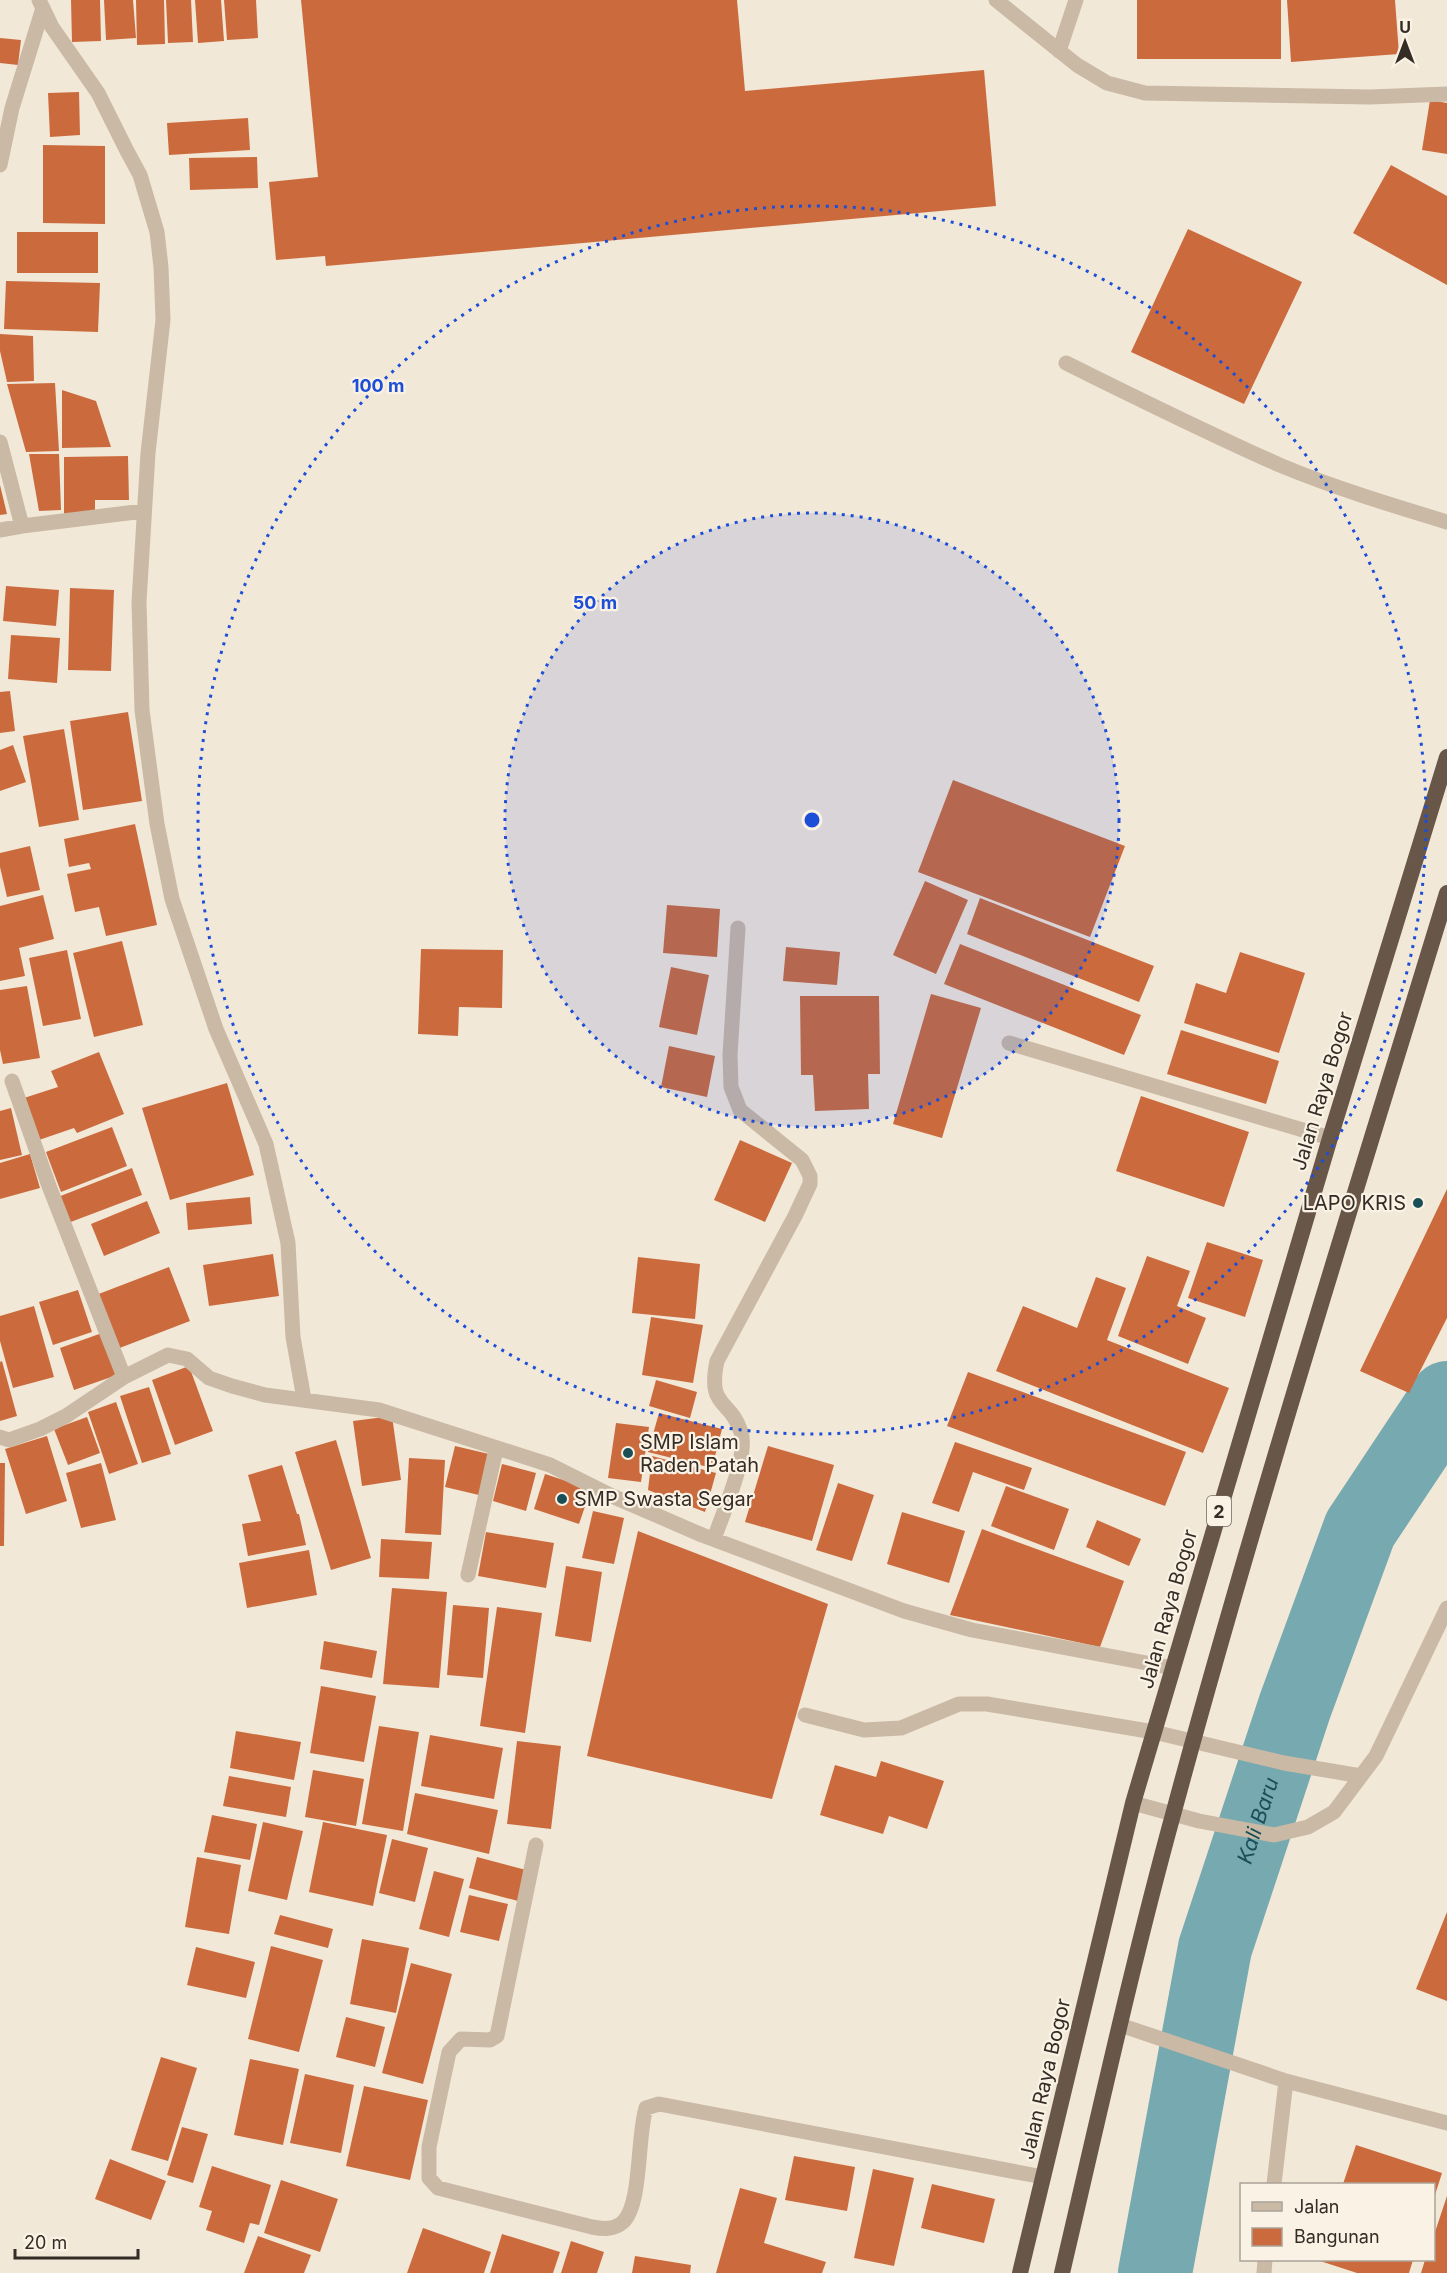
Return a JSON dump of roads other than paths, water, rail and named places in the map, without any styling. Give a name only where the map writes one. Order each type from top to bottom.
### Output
[{"type":"highway","name":"Jalan Raya Bogor","points":[[1020,2273],[1133,1803],[1329,1138],[1447,757]]},
{"type":"highway","name":"2","points":[[1062,2273],[1120,2025],[1193,1741],[1232,1604],[1447,893]]},
{"type":"street","points":[[996,0],[1077,65],[1107,83],[1146,93],[1370,97],[1447,94]]},
{"type":"street","points":[[1059,51],[1076,0]]},
{"type":"street","points":[[0,165],[12,108],[41,4]]},
{"type":"street","points":[[41,4],[52,27],[98,93],[123,141],[140,176],[157,232],[164,320],[148,453],[144,512],[139,602],[142,710],[157,824],[172,899],[216,1029],[266,1144],[288,1243],[293,1337],[304,1400]]},
{"type":"street","points":[[1066,363],[1198,428],[1283,466],[1338,488],[1447,522]]},
{"type":"street","points":[[0,442],[21,526]]},
{"type":"street","points":[[0,531],[21,526],[144,512]]},
{"type":"street","points":[[714,1539],[739,1467],[742,1451],[742,1433],[735,1420],[718,1401],[715,1391],[717,1362],[810,1184],[810,1176],[802,1160],[740,1110],[730,1087],[729,1064],[738,928]]},
{"type":"street","points":[[1009,1043],[1329,1138]]},
{"type":"street","points":[[12,1081],[49,1186],[124,1377]]},
{"type":"street","points":[[0,1437],[9,1440],[40,1429],[66,1416],[124,1377],[168,1355],[187,1359],[209,1378],[232,1386],[265,1395],[379,1410],[550,1465],[612,1496],[714,1539],[904,1611],[972,1630],[1173,1668]]},
{"type":"street","points":[[468,1575],[496,1449]]},
{"type":"street","points":[[1133,1803],[1199,1821],[1274,1835],[1308,1827],[1334,1812],[1376,1756],[1447,1608]]},
{"type":"street","points":[[805,1714],[864,1730],[901,1728],[959,1704],[987,1704],[1154,1732],[1284,1763],[1361,1776]]},
{"type":"street","points":[[536,1845],[497,2036],[490,2040],[461,2039],[449,2052],[428,2154],[429,2178],[438,2188],[592,2227],[614,2228],[630,2213],[646,2108],[658,2104],[1043,2177]]},
{"type":"street","points":[[1120,2025],[1286,2081],[1447,2123]]},
{"type":"street","points":[[1274,2183],[1286,2081]]},
{"type":"waterway","name":"Kali Baru","points":[[1155,2273],[1215,1948],[1295,1706],[1360,1529],[1447,1398]]},
{"type":"place","name":"LAPO KRIS","points":[[1418,1203]]},
{"type":"place","name":"SMP Islam Raden Patah","points":[[628,1453]]},
{"type":"place","name":"SMP Swasta Segar","points":[[562,1499]]}]
